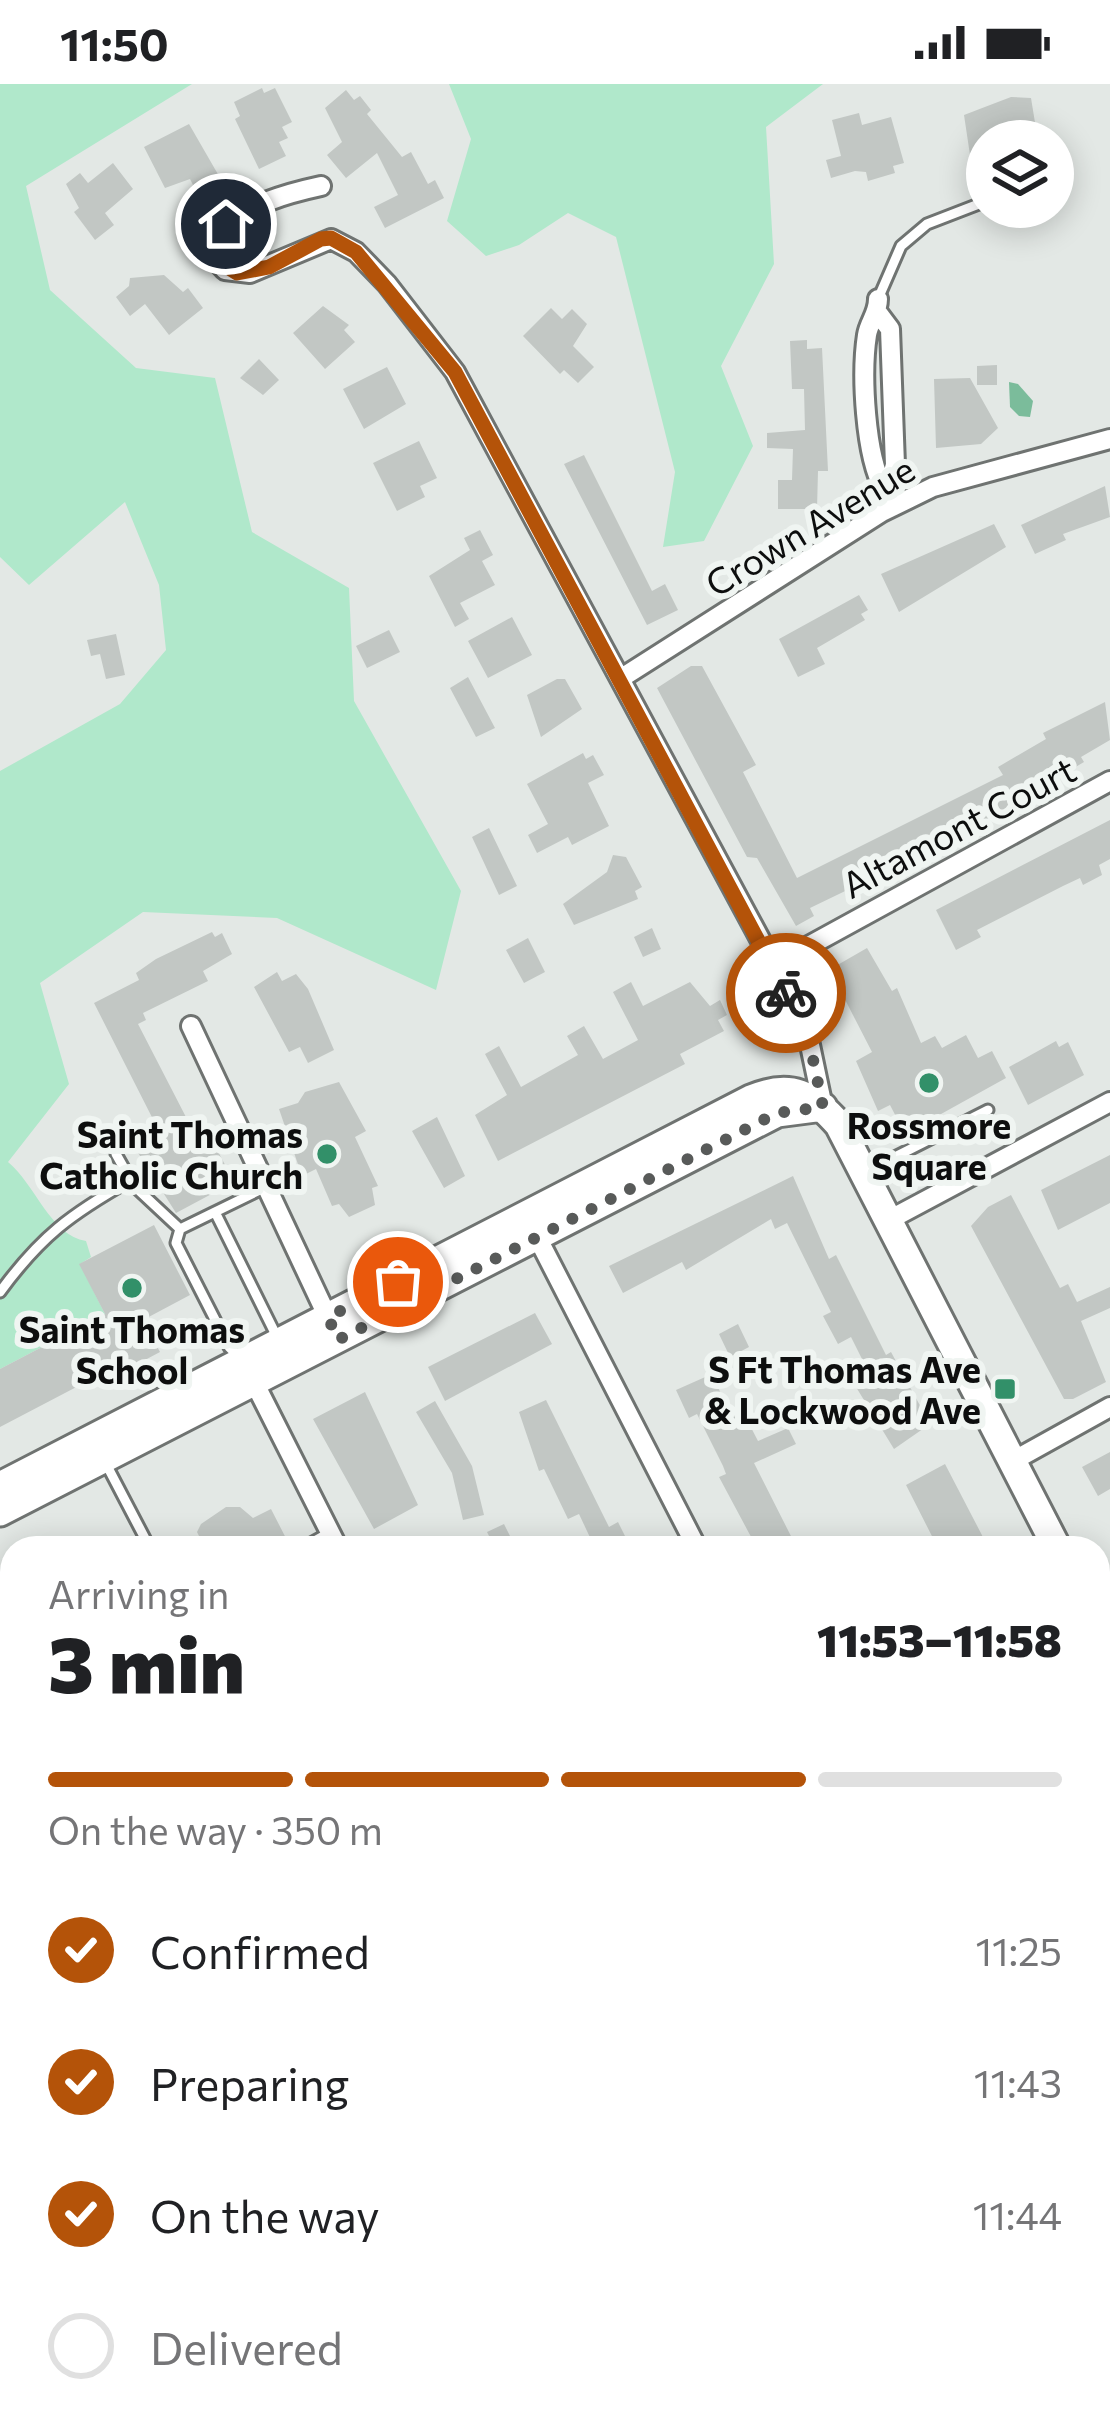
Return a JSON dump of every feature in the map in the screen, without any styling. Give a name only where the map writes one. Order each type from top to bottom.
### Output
[{"type":"main road","points":[[1,1491],[99,1450],[250,1374],[531,1227],[770,1090],[805,1093],[823,1107],[1051,1536]]},
{"type":"main road","points":[[250,1374],[280,1343],[333,1328]]},
{"type":"street","points":[[321,186],[283,194],[241,213],[221,228],[215,259],[225,270],[250,273],[331,238],[356,252],[440,349],[774,964],[810,1045],[823,1107]]},
{"type":"street","points":[[878,306],[890,329],[895,465],[884,489],[882,512]]},
{"type":"street","name":"Crown Avenue","points":[[622,677],[882,512],[933,487],[1110,439]]},
{"type":"street","name":"Altamont Court","points":[[774,964],[1110,782]]},
{"type":"street","points":[[191,1026],[333,1328]]},
{"type":"street","points":[[887,1221],[1110,1102]]},
{"type":"street","points":[[531,1227],[691,1536]]},
{"type":"street","points":[[250,1374],[332,1536]]},
{"type":"street","points":[[1011,1462],[1110,1407]]},
{"type":"lane","points":[[878,306],[901,246],[927,224],[966,209]]},
{"type":"lane","points":[[862,1173],[988,1110]]},
{"type":"lane","points":[[116,1154],[131,1180],[180,1229]]},
{"type":"lane","points":[[0,1292],[36,1243],[62,1220],[131,1180]]},
{"type":"lane","points":[[250,1374],[230,1347],[176,1243],[180,1229],[266,1187]]},
{"type":"lane","points":[[215,1212],[280,1343]]},
{"type":"lane","points":[[99,1450],[144,1536]]},
{"type":"shaded area","points":[[0,84],[192,84],[26,186],[50,290],[136,368],[215,378],[252,532],[349,588],[354,701],[461,891],[436,990],[277,918],[143,912],[40,983],[69,1084],[8,1162],[53,1220],[86,1241],[91,1257],[80,1264],[105,1314],[0,1369],[0,771],[120,704],[166,650],[159,585],[125,502],[29,585],[0,557]]},
{"type":"shaded area","points":[[449,84],[823,84],[766,127],[774,264],[721,366],[753,446],[704,541],[663,547],[675,472],[616,237],[568,213],[519,245],[486,256],[447,221],[471,139]]},
{"type":"shaded area","points":[[1009,382],[1018,384],[1033,401],[1030,417],[1019,416],[1010,407]]},
{"type":"building","points":[[262,88],[264,93],[275,88],[292,122],[282,127],[288,138],[279,142],[286,156],[259,169],[235,119],[240,116],[234,102]]},
{"type":"building","points":[[346,90],[354,100],[360,96],[371,110],[367,114],[402,157],[411,152],[428,184],[435,180],[444,198],[385,228],[374,207],[398,195],[377,153],[346,178],[327,155],[342,142],[325,108]]},
{"type":"building","points":[[1011,97],[1031,98],[1035,120],[966,120],[966,128],[964,115]]},
{"type":"building","points":[[859,113],[862,125],[891,117],[904,163],[893,166],[895,173],[868,181],[866,172],[855,171],[831,178],[826,160],[841,156],[832,120]]},
{"type":"building","points":[[189,124],[223,183],[198,195],[190,179],[165,188],[144,147]]},
{"type":"building","points":[[113,163],[133,189],[105,213],[114,225],[95,240],[74,212],[79,208],[66,184],[80,173],[88,183]]},
{"type":"building","points":[[164,275],[183,292],[188,288],[203,308],[169,335],[145,304],[130,316],[116,297],[129,286],[130,278]]},
{"type":"building","points":[[323,306],[349,325],[344,330],[355,342],[325,369],[293,333]]},
{"type":"building","points":[[551,308],[562,319],[572,309],[587,324],[573,346],[594,367],[578,383],[564,370],[560,374],[523,336]]},
{"type":"building","points":[[807,340],[807,349],[822,348],[828,471],[818,471],[817,509],[778,509],[778,480],[792,480],[793,449],[767,448],[767,433],[805,430],[804,389],[792,389],[790,341]]},
{"type":"building","points":[[259,359],[279,380],[263,395],[240,378]]},
{"type":"building","points":[[997,365],[997,385],[977,385],[977,366]]},
{"type":"building","points":[[387,367],[406,404],[364,429],[343,389]]},
{"type":"building","points":[[970,378],[998,428],[981,444],[936,448],[934,379]]},
{"type":"building","points":[[419,441],[437,478],[420,486],[425,497],[397,511],[373,463]]},
{"type":"building","points":[[584,455],[652,591],[665,584],[678,610],[647,625],[564,464]]},
{"type":"building","points":[[1105,486],[1110,517],[1063,534],[1066,540],[1035,554],[1021,525]]},
{"type":"building","points":[[994,524],[1006,547],[899,612],[881,574]]},
{"type":"building","points":[[480,530],[493,555],[482,561],[495,585],[460,603],[469,619],[455,627],[429,576],[470,550],[464,538]]},
{"type":"building","points":[[859,595],[868,610],[861,614],[865,620],[817,648],[825,664],[798,677],[779,639]]},
{"type":"building","points":[[512,617],[532,655],[488,678],[468,641]]},
{"type":"building","points":[[389,630],[400,652],[367,668],[356,646]]},
{"type":"building","points":[[116,634],[125,675],[106,679],[100,654],[91,656],[87,640]]},
{"type":"building","points":[[691,666],[702,666],[756,765],[743,772],[797,878],[1003,775],[998,767],[1046,739],[1043,733],[1105,702],[1110,740],[1081,757],[1084,762],[985,820],[981,813],[949,831],[951,835],[926,852],[810,908],[814,916],[796,926],[757,858],[747,857],[657,688]]},
{"type":"building","points":[[468,677],[495,728],[476,737],[450,688]]},
{"type":"building","points":[[565,679],[582,709],[541,737],[527,695]]},
{"type":"building","points":[[583,753],[586,759],[593,755],[604,775],[588,783],[609,826],[572,845],[568,837],[537,853],[528,835],[548,824],[527,784]]},
{"type":"building","points":[[1110,820],[1110,859],[1099,865],[1102,875],[1083,885],[1080,878],[977,930],[981,937],[956,950],[936,910]]},
{"type":"building","points":[[489,828],[517,886],[499,895],[472,837]]},
{"type":"building","points":[[613,855],[626,857],[642,887],[635,891],[638,899],[574,925],[563,904],[607,872]]},
{"type":"building","points":[[652,928],[661,949],[643,957],[634,937]]},
{"type":"building","points":[[212,932],[215,937],[222,933],[232,954],[203,971],[208,981],[143,1013],[146,1020],[138,1024],[188,1121],[199,1115],[234,1182],[176,1213],[135,1148],[161,1135],[94,1003],[139,980],[136,973],[156,959]]},
{"type":"building","points":[[528,938],[545,972],[524,983],[506,950]]},
{"type":"building","name":"Rossmore Square","points":[[867,948],[892,991],[897,988],[921,1043],[935,1036],[942,1048],[966,1035],[978,1058],[992,1051],[1006,1078],[905,1134],[890,1105],[878,1111],[856,1061],[872,1052],[837,984],[843,981],[834,967]]},
{"type":"building","points":[[277,972],[282,981],[296,974],[308,989],[334,1050],[308,1063],[300,1047],[289,1052],[254,987]]},
{"type":"building","points":[[631,982],[643,1006],[690,982],[710,1006],[720,1000],[727,1015],[718,1020],[724,1031],[680,1054],[685,1064],[498,1161],[475,1115],[507,1095],[485,1054],[499,1046],[521,1087],[578,1055],[567,1036],[584,1026],[603,1059],[638,1040],[613,992]]},
{"type":"building","points":[[1056,1041],[1059,1047],[1068,1042],[1084,1075],[1028,1105],[1009,1067]]},
{"type":"building","points":[[339,1082],[366,1131],[355,1137],[378,1186],[372,1188],[375,1205],[349,1217],[339,1204],[332,1206],[316,1169],[302,1176],[279,1109],[298,1103],[305,1092]]},
{"type":"building","points":[[437,1117],[465,1176],[444,1188],[412,1131]]},
{"type":"building","points":[[1110,1155],[1110,1203],[1058,1230],[1041,1190]]},
{"type":"building","points":[[793,1176],[829,1259],[836,1255],[886,1355],[891,1352],[930,1424],[894,1449],[848,1374],[865,1365],[851,1337],[838,1344],[823,1316],[831,1312],[787,1223],[775,1229],[771,1219],[686,1270],[682,1262],[623,1293],[609,1266]]},
{"type":"building","points":[[1011,1195],[1060,1288],[1068,1284],[1077,1302],[1110,1287],[1110,1308],[1081,1321],[1106,1382],[1073,1399],[1064,1399],[971,1226],[988,1207]]},
{"type":"building","points":[[154,1225],[190,1295],[143,1320],[160,1352],[111,1378],[107,1371],[0,1427],[0,1369],[105,1314],[79,1264]]},
{"type":"building","points":[[535,1313],[552,1344],[445,1401],[428,1367]]},
{"type":"building","points":[[738,1324],[749,1347],[730,1357],[719,1334]]},
{"type":"building","points":[[712,1374],[732,1418],[743,1412],[758,1441],[788,1428],[796,1444],[754,1463],[791,1536],[751,1536],[719,1477],[726,1474],[697,1414],[689,1418],[676,1390]]},
{"type":"building","points":[[365,1392],[418,1505],[374,1529],[313,1419]]},
{"type":"building","points":[[546,1400],[609,1527],[618,1522],[625,1536],[589,1536],[579,1514],[568,1519],[544,1469],[539,1471],[519,1412]]},
{"type":"building","points":[[435,1401],[472,1466],[484,1515],[463,1520],[452,1473],[416,1412]]},
{"type":"building","points":[[1110,1452],[1110,1489],[1098,1496],[1082,1467]]},
{"type":"building","points":[[945,1464],[982,1536],[932,1536],[906,1485]]},
{"type":"building","points":[[226,1507],[240,1507],[253,1518],[271,1509],[285,1536],[199,1536],[201,1524]]},
{"type":"building","points":[[504,1524],[510,1536],[489,1536],[487,1532]]},
{"type":"way so far","points":[[398,1282],[328,1317],[338,1340],[777,1113],[823,1107],[810,1045],[786,993]]},
{"type":"place","name":"Rossmore Square","points":[[929,1083]]},
{"type":"place","name":"Saint Thomas Catholic Church","points":[[327,1154]]},
{"type":"place","name":"Saint Thomas School","points":[[132,1288]]},
{"type":"place","name":"S Ft Thomas Ave & Lockwood Ave","points":[[1005,1389]]},
{"type":"route","points":[[226,224],[215,242],[215,259],[225,270],[237,273],[269,267],[321,239],[348,245],[440,349],[622,677],[786,993]]}]
